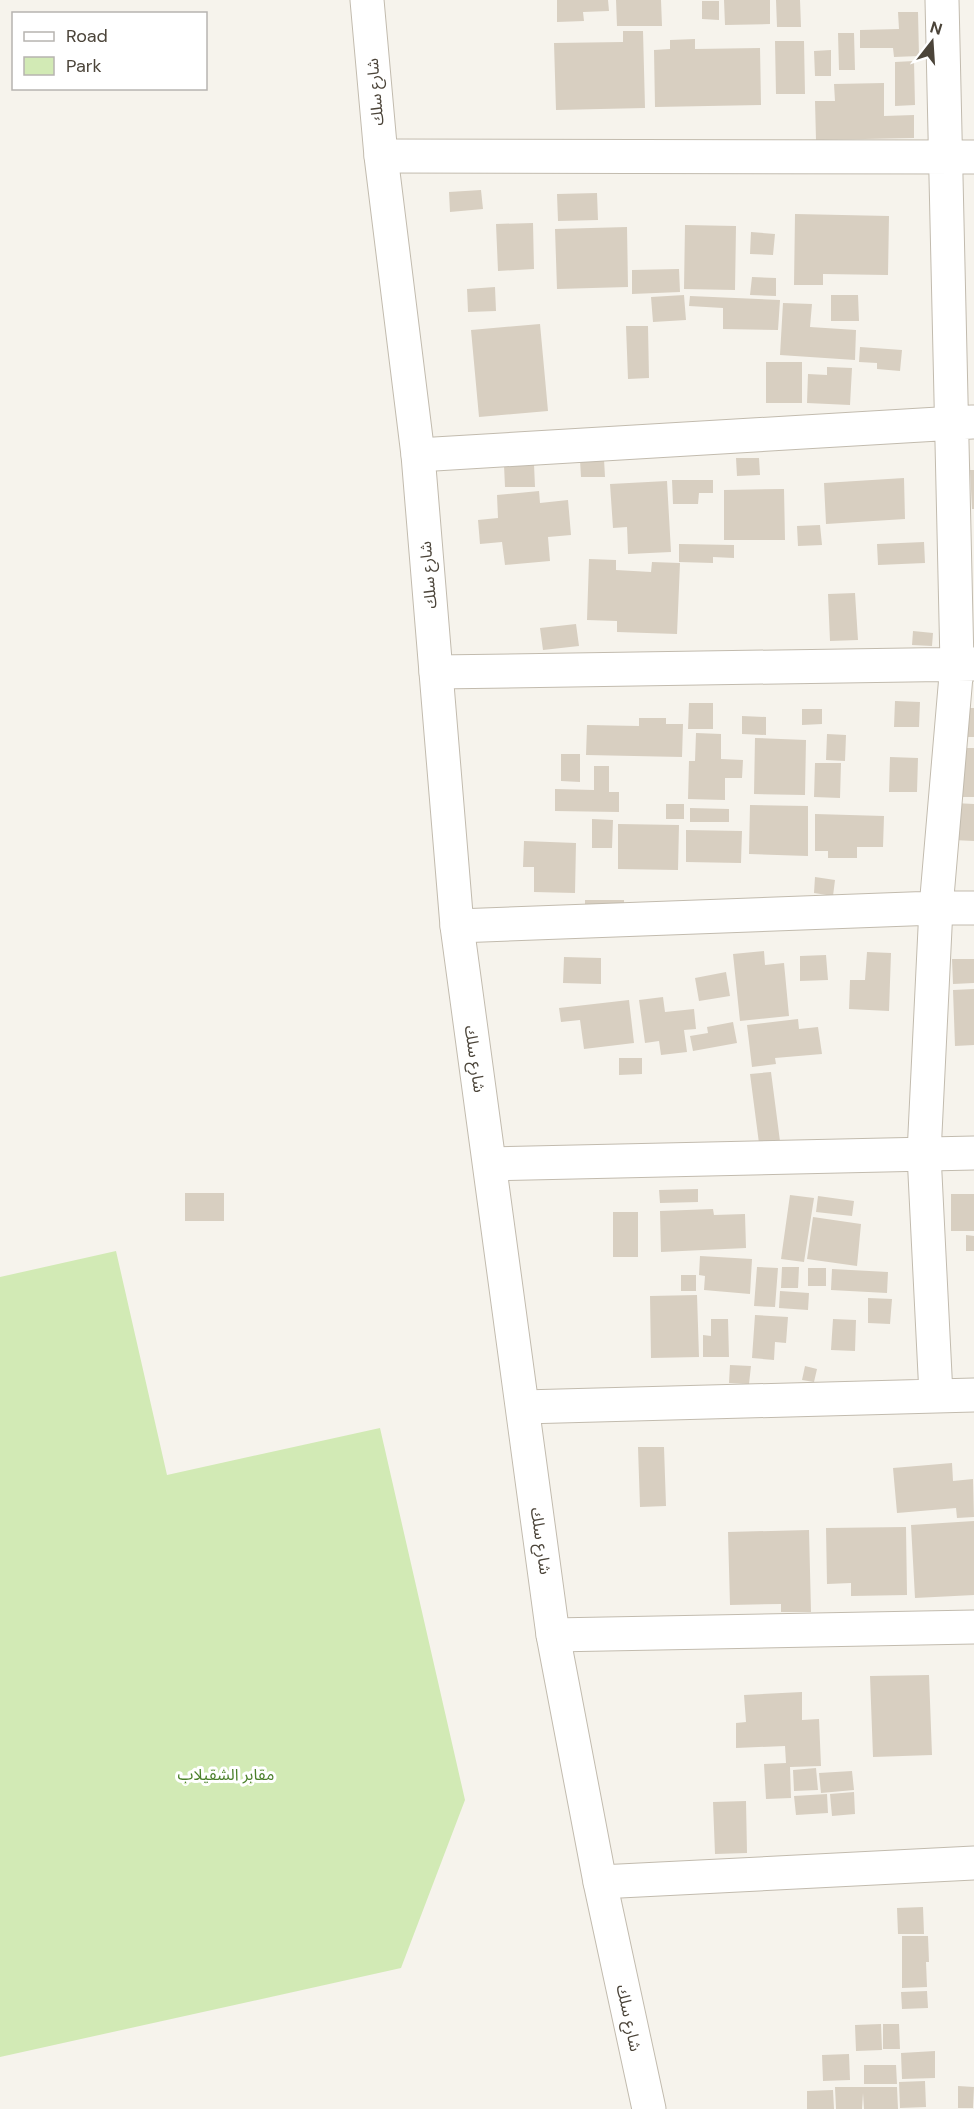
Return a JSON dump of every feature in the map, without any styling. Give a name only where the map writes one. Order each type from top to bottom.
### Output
[{"type":"street","name":"شارع سلك","points":[[367,0],[381,156],[418,455],[457,926],[553,1635],[600,1882],[649,2109]]},
{"type":"street","points":[[936,1395],[924,1154],[936,908],[966,664],[959,157],[942,0]]},
{"type":"street","points":[[381,156],[959,157]]},
{"type":"street","points":[[418,455],[963,422]]},
{"type":"street","points":[[435,672],[966,664]]},
{"type":"street","points":[[457,926],[974,908]]},
{"type":"street","points":[[490,1164],[974,1153]]},
{"type":"street","points":[[523,1407],[974,1395]]},
{"type":"street","points":[[553,1635],[974,1627]]},
{"type":"street","points":[[600,1882],[974,1863]]},
{"type":"green space","name":"مقابر الشقيلاب","points":[[116,1251],[167,1475],[380,1428],[465,1800],[401,1968],[0,2057],[0,1277]]},
{"type":"building","points":[[557,0],[608,0],[609,11],[583,12],[584,21],[557,22]]},
{"type":"building","points":[[616,0],[661,0],[662,26],[617,26]]},
{"type":"building","points":[[724,0],[770,0],[770,24],[725,25]]},
{"type":"building","points":[[776,0],[800,0],[801,27],[777,27]]},
{"type":"building","points":[[702,1],[719,1],[719,20],[702,19]]},
{"type":"building","points":[[898,12],[918,12],[919,56],[894,57],[893,48],[860,48],[860,30],[899,29]]},
{"type":"building","points":[[623,31],[643,31],[645,108],[556,110],[554,43],[623,42]]},
{"type":"building","points":[[838,33],[854,33],[855,70],[839,70]]},
{"type":"building","points":[[695,39],[695,49],[760,48],[761,105],[655,107],[654,50],[670,49],[670,40]]},
{"type":"building","points":[[775,41],[804,41],[805,94],[776,94]]},
{"type":"building","points":[[831,50],[831,76],[815,76],[814,51]]},
{"type":"building","points":[[914,61],[915,105],[895,106],[895,62]]},
{"type":"building","points":[[884,83],[884,116],[914,115],[914,138],[816,140],[815,101],[835,101],[834,84]]},
{"type":"building","points":[[481,190],[483,209],[450,212],[449,192]]},
{"type":"building","points":[[597,193],[598,220],[558,221],[557,194]]},
{"type":"building","points":[[795,214],[889,216],[888,275],[823,274],[823,285],[794,285]]},
{"type":"building","points":[[533,223],[534,269],[498,271],[496,224]]},
{"type":"building","points":[[685,225],[736,226],[735,290],[684,289]]},
{"type":"building","points":[[627,227],[628,287],[557,289],[555,229]]},
{"type":"building","points":[[751,232],[775,234],[773,255],[750,254]]},
{"type":"building","points":[[679,269],[680,292],[632,294],[632,270]]},
{"type":"building","points":[[752,277],[776,278],[776,296],[750,295]]},
{"type":"building","points":[[495,287],[496,311],[468,312],[467,289]]},
{"type":"building","points":[[684,295],[686,320],[653,322],[651,297]]},
{"type":"building","points":[[831,295],[858,295],[859,321],[831,321]]},
{"type":"building","points":[[690,296],[780,300],[778,330],[723,329],[723,308],[689,306]]},
{"type":"building","points":[[783,303],[812,304],[810,327],[856,330],[855,360],[780,355]]},
{"type":"building","points":[[540,324],[548,411],[479,417],[471,330]]},
{"type":"building","points":[[626,326],[648,326],[649,378],[628,379]]},
{"type":"building","points":[[860,347],[902,350],[900,371],[877,369],[877,363],[859,362]]},
{"type":"building","points":[[766,362],[802,362],[802,403],[766,403]]},
{"type":"building","points":[[827,367],[852,368],[850,405],[807,403],[808,374],[827,375]]},
{"type":"building","points":[[736,458],[759,458],[760,475],[737,476]]},
{"type":"building","points":[[604,459],[605,477],[581,477],[580,460]]},
{"type":"building","points":[[534,464],[535,487],[505,487],[504,465]]},
{"type":"building","points":[[970,470],[974,470],[974,509],[972,509]]},
{"type":"building","points":[[904,478],[905,519],[826,524],[824,483]]},
{"type":"building","points":[[672,480],[713,480],[713,493],[699,493],[698,504],[673,504]]},
{"type":"building","points":[[667,481],[671,552],[628,554],[627,527],[613,528],[610,484]]},
{"type":"building","points":[[784,489],[785,540],[724,540],[724,490]]},
{"type":"building","points":[[539,491],[540,503],[568,500],[571,535],[548,537],[550,561],[505,565],[502,542],[480,544],[478,520],[498,518],[497,495]]},
{"type":"building","points":[[820,525],[822,545],[798,546],[797,526]]},
{"type":"building","points":[[924,542],[925,563],[878,565],[877,544]]},
{"type":"building","points":[[679,544],[734,545],[734,558],[713,557],[713,563],[679,562]]},
{"type":"building","points":[[589,559],[616,560],[616,570],[651,572],[652,562],[680,563],[677,634],[617,632],[617,621],[587,620]]},
{"type":"building","points":[[855,593],[858,640],[830,641],[828,594]]},
{"type":"building","points":[[576,624],[579,646],[543,650],[540,628]]},
{"type":"building","points":[[913,631],[933,633],[932,646],[912,645]]},
{"type":"building","points":[[895,701],[920,702],[919,727],[894,727]]},
{"type":"building","points":[[689,703],[713,703],[713,729],[688,729]]},
{"type":"building","points":[[961,708],[974,708],[974,737],[960,737]]},
{"type":"building","points":[[802,709],[822,709],[822,724],[802,725]]},
{"type":"building","points":[[742,716],[766,717],[766,735],[742,734]]},
{"type":"building","points":[[639,718],[666,718],[666,724],[683,724],[682,757],[586,755],[587,725],[639,726]]},
{"type":"building","points":[[696,733],[721,734],[721,759],[743,760],[742,778],[725,778],[725,800],[688,799],[689,761],[695,761]]},
{"type":"building","points":[[827,734],[846,735],[845,761],[826,760]]},
{"type":"building","points":[[755,738],[806,740],[805,795],[754,794]]},
{"type":"building","points":[[958,748],[974,748],[974,797],[957,797]]},
{"type":"building","points":[[561,754],[580,754],[580,782],[561,781]]},
{"type":"building","points":[[890,757],[918,758],[917,792],[889,792]]},
{"type":"building","points":[[815,763],[841,763],[840,798],[814,797]]},
{"type":"building","points":[[594,766],[609,766],[609,792],[619,792],[619,812],[555,811],[555,789],[594,790]]},
{"type":"building","points":[[954,803],[974,804],[974,841],[953,840]]},
{"type":"building","points":[[666,804],[684,804],[684,819],[666,819]]},
{"type":"building","points":[[750,805],[808,806],[808,856],[749,854]]},
{"type":"building","points":[[690,808],[729,809],[729,822],[690,822]]},
{"type":"building","points":[[815,814],[884,816],[883,847],[857,847],[857,858],[828,858],[828,851],[815,851]]},
{"type":"building","points":[[592,819],[613,820],[612,848],[592,848]]},
{"type":"building","points":[[618,824],[679,825],[678,870],[618,869]]},
{"type":"building","points":[[686,830],[742,831],[741,863],[686,862]]},
{"type":"building","points":[[524,841],[576,843],[575,893],[534,892],[534,867],[523,867]]},
{"type":"building","points":[[815,877],[835,880],[833,896],[814,893]]},
{"type":"building","points":[[585,900],[624,900],[624,914],[585,915]]},
{"type":"building","points":[[764,951],[765,965],[784,963],[789,1016],[740,1021],[733,954]]},
{"type":"building","points":[[867,952],[891,953],[889,1011],[849,1009],[850,980],[865,980]]},
{"type":"building","points":[[826,955],[828,980],[800,981],[800,956]]},
{"type":"building","points":[[564,957],[601,958],[601,984],[563,983]]},
{"type":"building","points":[[952,959],[974,959],[974,983],[953,984]]},
{"type":"building","points":[[726,972],[730,996],[699,1001],[695,978]]},
{"type":"building","points":[[974,989],[974,1045],[955,1046],[953,990]]},
{"type":"building","points":[[663,997],[665,1012],[694,1009],[696,1029],[684,1030],[687,1052],[661,1055],[659,1041],[645,1043],[639,1000]]},
{"type":"building","points":[[629,1000],[634,1043],[584,1049],[580,1020],[561,1022],[559,1008]]},
{"type":"building","points":[[798,1019],[799,1029],[818,1027],[822,1054],[775,1058],[776,1064],[752,1067],[747,1025]]},
{"type":"building","points":[[733,1022],[737,1043],[693,1051],[690,1036],[708,1033],[707,1027]]},
{"type":"building","points":[[619,1058],[642,1058],[642,1074],[619,1075]]},
{"type":"building","points":[[771,1072],[781,1149],[760,1151],[750,1074]]},
{"type":"building","points":[[698,1189],[698,1202],[660,1203],[659,1190]]},
{"type":"building","points":[[185,1193],[224,1193],[224,1221],[185,1221]]},
{"type":"building","points":[[951,1194],[974,1194],[974,1231],[951,1231]]},
{"type":"building","points":[[790,1195],[814,1198],[804,1262],[781,1259]]},
{"type":"building","points":[[818,1196],[854,1201],[852,1216],[816,1212]]},
{"type":"building","points":[[713,1209],[714,1215],[745,1214],[746,1248],[661,1252],[660,1211]]},
{"type":"building","points":[[613,1212],[638,1212],[638,1257],[613,1257]]},
{"type":"building","points":[[813,1217],[861,1224],[857,1266],[807,1259]]},
{"type":"building","points":[[966,1235],[974,1236],[974,1251],[966,1251]]},
{"type":"building","points":[[700,1256],[752,1259],[750,1294],[704,1290],[705,1276],[699,1275]]},
{"type":"building","points":[[757,1267],[778,1268],[775,1307],[754,1306]]},
{"type":"building","points":[[782,1267],[799,1267],[798,1288],[781,1288]]},
{"type":"building","points":[[808,1268],[826,1268],[826,1286],[808,1286]]},
{"type":"building","points":[[832,1269],[888,1272],[887,1293],[831,1290]]},
{"type":"building","points":[[681,1275],[696,1275],[696,1291],[681,1291]]},
{"type":"building","points":[[780,1291],[809,1293],[808,1310],[779,1308]]},
{"type":"building","points":[[697,1295],[699,1357],[651,1358],[650,1296]]},
{"type":"building","points":[[868,1298],[892,1299],[890,1324],[868,1323]]},
{"type":"building","points":[[755,1315],[788,1317],[786,1343],[775,1342],[774,1360],[752,1358]]},
{"type":"building","points":[[711,1319],[728,1319],[729,1357],[703,1357],[703,1335],[711,1336]]},
{"type":"building","points":[[833,1319],[856,1320],[855,1351],[831,1350]]},
{"type":"building","points":[[730,1365],[751,1366],[749,1384],[729,1383]]},
{"type":"building","points":[[805,1366],[817,1369],[814,1382],[802,1380]]},
{"type":"building","points":[[638,1447],[664,1447],[666,1506],[640,1507]]},
{"type":"building","points":[[952,1463],[953,1481],[973,1479],[974,1517],[957,1518],[956,1508],[897,1513],[893,1468]]},
{"type":"building","points":[[974,1521],[974,1595],[915,1598],[911,1525]]},
{"type":"building","points":[[906,1527],[907,1595],[851,1596],[851,1583],[827,1584],[826,1528]]},
{"type":"building","points":[[809,1530],[811,1612],[781,1612],[781,1604],[730,1605],[728,1532]]},
{"type":"building","points":[[929,1675],[932,1755],[873,1757],[870,1676]]},
{"type":"building","points":[[802,1692],[802,1720],[819,1719],[821,1766],[790,1767],[791,1798],[766,1799],[764,1764],[786,1763],[785,1746],[736,1748],[736,1723],[746,1722],[744,1695]]},
{"type":"building","points":[[816,1768],[818,1790],[794,1791],[793,1770]]},
{"type":"building","points":[[852,1771],[854,1790],[821,1793],[819,1773]]},
{"type":"building","points":[[854,1792],[855,1814],[832,1816],[830,1794]]},
{"type":"building","points":[[827,1794],[828,1813],[796,1815],[794,1796]]},
{"type":"building","points":[[746,1801],[747,1853],[715,1854],[713,1802]]},
{"type":"building","points":[[923,1907],[924,1934],[898,1934],[897,1908]]},
{"type":"building","points":[[902,1936],[928,1936],[927,1987],[902,1988]]},
{"type":"building","points":[[927,1991],[928,2008],[902,2009],[901,1992]]},
{"type":"building","points":[[881,2024],[882,2050],[856,2051],[855,2025]]},
{"type":"building","points":[[883,2024],[899,2024],[900,2049],[883,2049]]},
{"type":"building","points":[[935,2051],[935,2078],[902,2079],[901,2053]]},
{"type":"building","points":[[849,2054],[850,2080],[823,2081],[822,2055]]},
{"type":"building","points":[[864,2065],[896,2065],[897,2084],[864,2084]]},
{"type":"building","points":[[925,2081],[926,2107],[900,2108],[899,2082]]},
{"type":"building","points":[[958,2086],[974,2087],[973,2108],[958,2108]]},
{"type":"building","points":[[835,2087],[897,2087],[898,2109],[864,2109],[863,2093],[862,2109],[836,2109]]},
{"type":"building","points":[[833,2090],[834,2109],[807,2109],[807,2091]]}]
